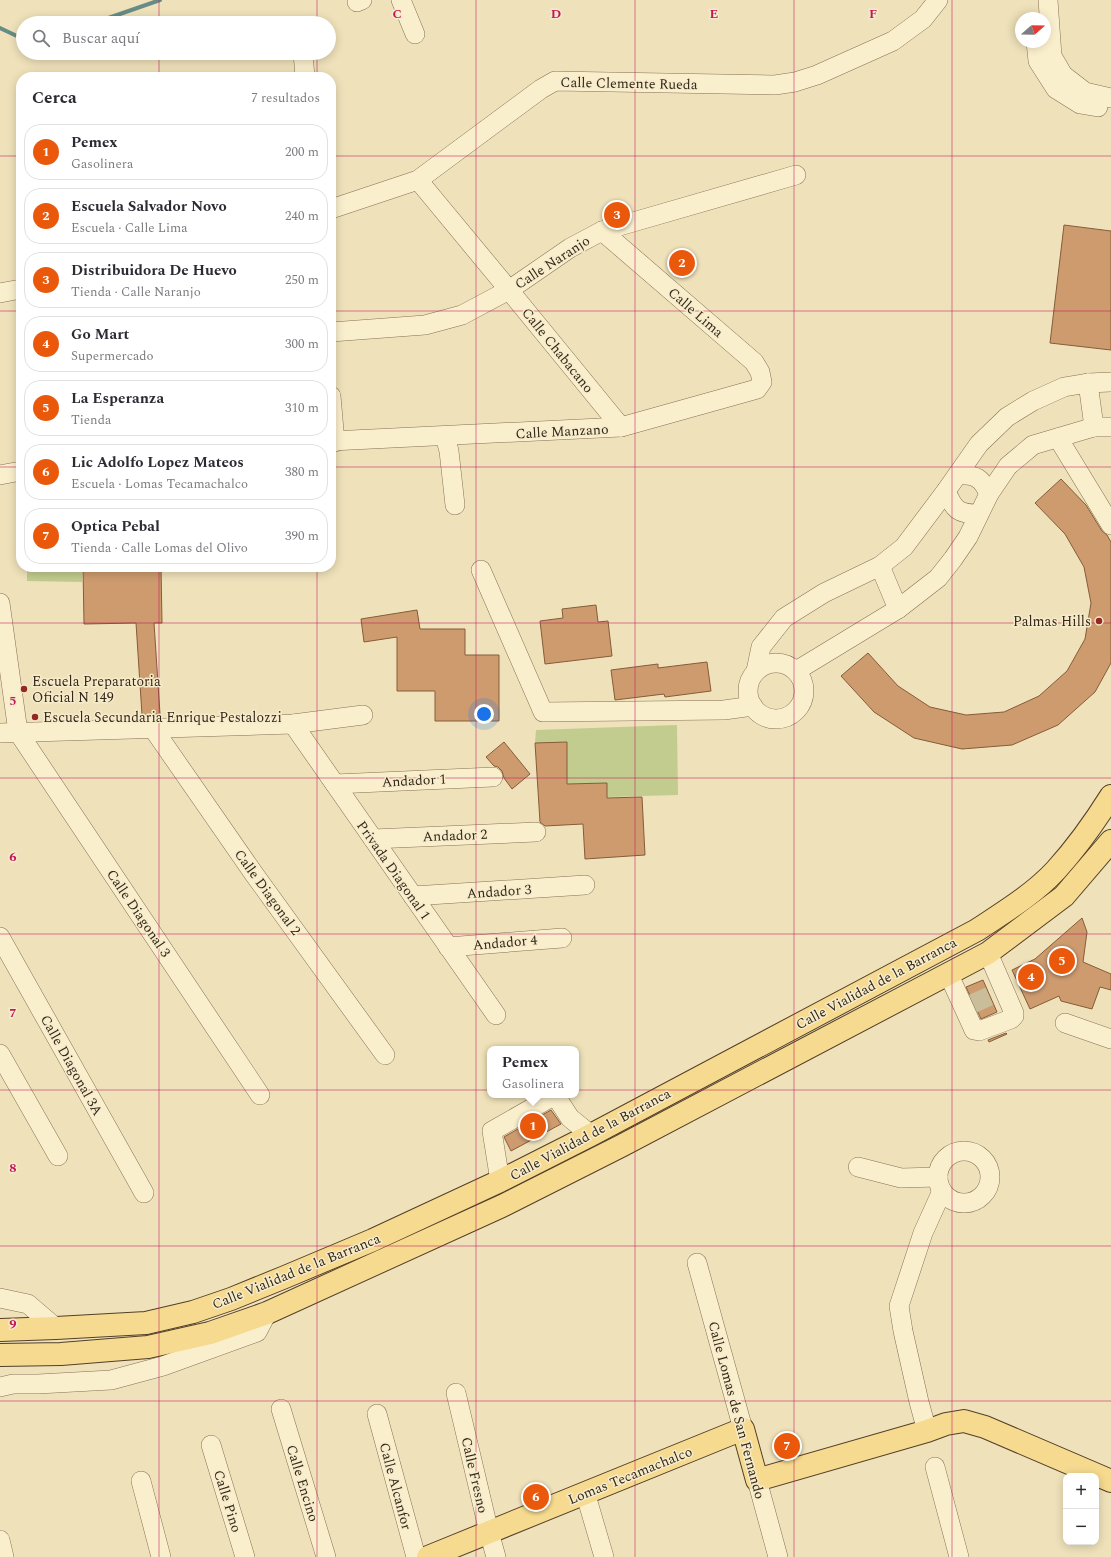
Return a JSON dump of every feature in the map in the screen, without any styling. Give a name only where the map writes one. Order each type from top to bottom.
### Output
[{"type":"main road","name":"Calle Vialidad de la Barranca","points":[[0,1330],[146,1323],[193,1312],[230,1299],[373,1240],[500,1182],[592,1135],[977,930],[1021,900],[1055,871],[1090,829],[1111,796]]},
{"type":"main road","name":"Calle Vialidad de la Barranca","points":[[0,1355],[61,1354],[148,1347],[210,1333],[267,1313],[502,1206],[614,1150],[988,953],[1064,896],[1111,841]]},
{"type":"main road","points":[[757,1480],[927,1431],[946,1424],[964,1421],[985,1427],[1111,1481]]},
{"type":"main road","name":"Calle Lomas de San Fernando","points":[[743,1429],[757,1480]]},
{"type":"main road","name":"Lomas Tecamachalco","points":[[428,1557],[743,1429]]},
{"type":"street","points":[[401,0],[415,34]]},
{"type":"street","name":"Calle Clemente Rueda","points":[[336,207],[418,180],[541,90],[556,81],[775,85],[795,82],[817,75],[893,42],[923,19],[938,0]]},
{"type":"street","points":[[1042,12],[1047,0]]},
{"type":"street","points":[[1047,0],[1052,56],[1063,75],[1085,92],[1111,98]]},
{"type":"street","points":[[1037,48],[1038,61],[1056,90],[1080,104],[1111,110]]},
{"type":"street","points":[[304,60],[305,72]]},
{"type":"street","name":"Calle Naranjo","points":[[336,332],[425,325],[462,315],[510,290],[570,248],[602,231],[796,175]]},
{"type":"street","name":"Calle Chabacano","points":[[418,180],[510,290],[621,428]]},
{"type":"street","name":"Calle Lima","points":[[602,231],[754,362]]},
{"type":"street","points":[[0,293],[16,290]]},
{"type":"street","name":"Calle Manzano","points":[[336,441],[621,428],[757,389],[762,382],[760,372],[754,362]]},
{"type":"street","points":[[756,671],[763,666],[772,663],[781,663],[796,671],[802,679],[804,688],[800,706],[793,713],[776,719],[767,717],[753,706],[749,697],[748,688],[756,671],[761,647],[784,618],[824,593],[880,566],[904,547],[958,475],[979,444],[1008,417],[1033,401],[1064,387],[1088,383],[1111,382]]},
{"type":"street","points":[[796,671],[898,609],[938,578],[968,537],[989,494],[1008,466],[1033,445],[1103,427],[1088,383]]},
{"type":"street","points":[[445,436],[449,452],[454,506]]},
{"type":"street","points":[[1058,438],[1111,524]]},
{"type":"street","points":[[0,475],[16,472]]},
{"type":"street","points":[[958,475],[971,474],[984,483],[989,494]]},
{"type":"street","points":[[946,491],[952,506],[966,514],[979,514]]},
{"type":"street","points":[[880,566],[898,609]]},
{"type":"street","points":[[481,570],[543,712],[724,710],[753,706]]},
{"type":"street","points":[[0,603],[9,733],[152,727],[293,724],[363,715]]},
{"type":"street","name":"Privada Diagonal 1","points":[[293,724],[496,1015]]},
{"type":"street","name":"Calle Diagonal 2","points":[[152,727],[254,874],[385,1055]]},
{"type":"street","name":"Calle Diagonal 3","points":[[9,733],[260,1095]]},
{"type":"street","name":"Andador 1","points":[[335,784],[493,776]]},
{"type":"street","name":"Andador 2","points":[[373,839],[536,832]]},
{"type":"street","name":"Andador 3","points":[[413,896],[585,885]]},
{"type":"street","name":"Calle Diagonal 3A","points":[[0,937],[144,1193]]},
{"type":"street","name":"Andador 4","points":[[448,947],[562,938]]},
{"type":"street","points":[[948,973],[967,1005],[974,1030],[976,1031],[1011,1019],[1014,1014],[997,994],[988,953]]},
{"type":"street","points":[[1065,1023],[1111,1039]]},
{"type":"street","points":[[0,1054],[58,1156]]},
{"type":"street","points":[[500,1182],[492,1130],[550,1098]]},
{"type":"street","points":[[557,1098],[570,1118],[592,1135]]},
{"type":"street","points":[[858,1167],[901,1178],[940,1184],[900,1306],[904,1338],[927,1431]]},
{"type":"street","name":"Calle Lomas de San Fernando","points":[[697,1263],[743,1429]]},
{"type":"street","points":[[0,1298],[28,1304],[56,1328]]},
{"type":"street","points":[[0,1387],[13,1384],[111,1380],[163,1366],[257,1332],[267,1313]]},
{"type":"street","name":"Calle Fresno","points":[[456,1393],[496,1557]]},
{"type":"street","name":"Calle Encino","points":[[281,1409],[326,1557]]},
{"type":"street","name":"Calle Alcanfor","points":[[377,1414],[416,1557]]},
{"type":"street","name":"Calle Pino","points":[[212,1445],[246,1557]]},
{"type":"street","points":[[935,1467],[959,1557]]},
{"type":"street","name":"Calle Lomas de San Fernando","points":[[757,1480],[778,1557]]},
{"type":"street","points":[[141,1481],[161,1557]]},
{"type":"street","points":[[585,1492],[604,1557]]},
{"type":"street","points":[[0,1540],[4,1557]]},
{"type":"green space","points":[[27,572],[82,572],[82,582],[27,581]]},
{"type":"green space","points":[[677,725],[678,795],[607,797],[607,783],[567,784],[535,743],[536,730]]},
{"type":"building","points":[[1064,225],[1111,231],[1111,350],[1050,343]]},
{"type":"building","name":"Palmas Hills","points":[[1061,479],[1086,505],[1102,531],[1107,535],[1111,542],[1111,663],[1095,692],[1058,725],[1012,745],[962,749],[914,738],[874,712],[841,676],[868,653],[898,686],[930,707],[966,715],[1004,712],[1039,696],[1067,671],[1085,639],[1091,603],[1084,567],[1065,534],[1035,503]]},
{"type":"building","points":[[83,572],[161,572],[162,623],[154,623],[160,714],[142,715],[136,623],[84,624]]},
{"type":"building","points":[[596,605],[598,622],[608,621],[612,656],[545,664],[540,621],[563,618],[562,609]]},
{"type":"building","points":[[417,610],[420,629],[465,629],[465,655],[499,655],[499,721],[435,721],[435,691],[397,691],[397,637],[364,642],[361,619]]},
{"type":"building","points":[[707,662],[711,691],[665,697],[664,694],[615,700],[611,670],[658,664],[658,668]]},
{"type":"building","points":[[504,742],[530,774],[512,789],[504,778],[502,771],[498,767],[494,766],[486,757]]},
{"type":"building","points":[[567,742],[567,784],[607,783],[607,798],[642,797],[645,855],[585,859],[583,824],[545,826],[540,822],[535,743]]},
{"type":"building","points":[[1082,918],[1087,932],[1083,962],[1111,974],[1111,990],[1100,987],[1092,1009],[1061,1001],[1059,996],[1030,1009],[1012,970],[1035,959]]},
{"type":"building","points":[[983,980],[997,1012],[981,1019],[966,987]]},
{"type":"building","points":[[1006,1033],[1007,1034],[989,1042],[988,1040]]},
{"type":"building","points":[[551,1110],[561,1124],[511,1151],[504,1137]]},
{"type":"waterway","points":[[114,16],[160,0]]},
{"type":"waterway","points":[[0,28],[16,36]]},
{"type":"tunnel","points":[[972,1004],[990,996]]},
{"type":"place","name":"Distribuidora De Huevo","points":[[617,215]]},
{"type":"place","name":"Escuela Salvador Novo","points":[[682,263]]},
{"type":"place","name":"Palmas Hills","points":[[1099,621]]},
{"type":"place","name":"Escuela Preparatoria Oficial N 149","points":[[24,689]]},
{"type":"place","name":"Escuela Secundaria Enrique Pestalozzi","points":[[35,717]]},
{"type":"place","name":"La Esperanza","points":[[1062,961]]},
{"type":"place","name":"Go Mart","points":[[1031,977]]},
{"type":"place","name":"Pemex","points":[[533,1126]]},
{"type":"place","name":"Optica Pebal","points":[[787,1446]]},
{"type":"place","name":"Lic Adolfo Lopez Mateos","points":[[536,1497]]}]
